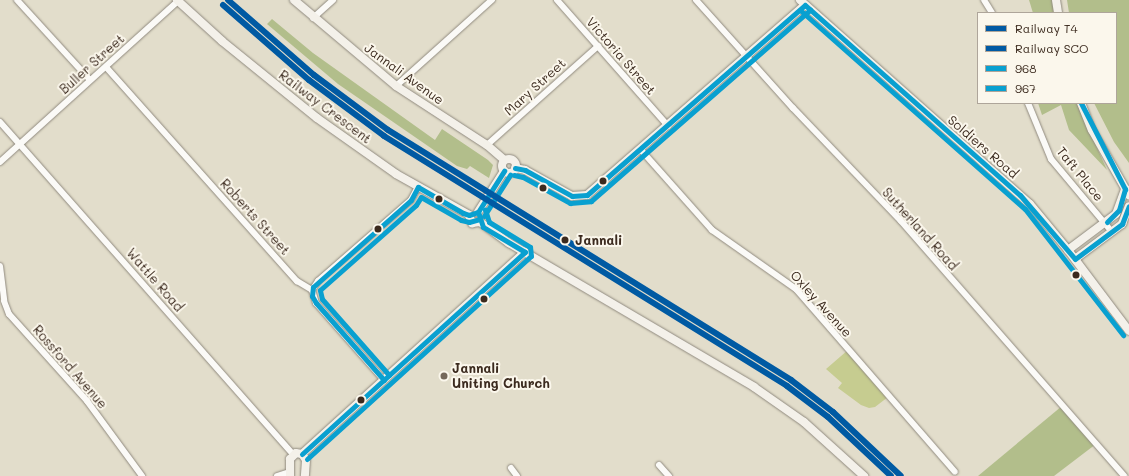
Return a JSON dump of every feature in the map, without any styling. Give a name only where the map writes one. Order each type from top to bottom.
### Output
[{"type":"street","points":[[17,0],[90,80]]},
{"type":"street","name":"Buller Street","points":[[20,144],[178,0]]},
{"type":"street","name":"Railway Crescent","points":[[178,0],[222,41],[317,118],[418,187],[469,215],[472,223],[480,222]]},
{"type":"street","name":"Jannali Avenue","points":[[294,0],[313,18],[396,86],[487,145],[504,160]]},
{"type":"street","points":[[313,18],[333,0]]},
{"type":"street","points":[[396,86],[492,0]]},
{"type":"street","name":"Victoria Street","points":[[557,0],[668,126]]},
{"type":"street","name":"Sutherland Road","points":[[696,0],[832,150],[901,221],[1124,476]]},
{"type":"street","points":[[984,0],[991,12]]},
{"type":"street","points":[[1056,0],[1058,12]]},
{"type":"street","points":[[516,168],[525,170],[568,195],[579,198],[595,190],[747,56],[803,2]]},
{"type":"street","name":"Soldiers Road","points":[[803,2],[1020,195],[1068,250],[1129,331]]},
{"type":"street","name":"Mary Street","points":[[487,145],[598,46]]},
{"type":"street","name":"Roberts Street","points":[[106,67],[297,281],[312,290]]},
{"type":"street","name":"Taft Place","points":[[1028,104],[1051,159],[1112,232]]},
{"type":"street","points":[[1068,250],[1106,223],[1119,210],[1127,192],[1082,104]]},
{"type":"street","name":"Wattle Road","points":[[0,122],[298,454]]},
{"type":"street","points":[[0,162],[20,144]]},
{"type":"street","name":"Oxley Avenue","points":[[640,150],[712,230],[796,289],[955,472]]},
{"type":"street","points":[[504,171],[502,166],[504,160],[512,160],[516,168]]},
{"type":"street","points":[[504,171],[510,173],[516,168]]},
{"type":"street","points":[[469,215],[480,208],[504,171]]},
{"type":"street","points":[[384,380],[316,303],[312,290],[318,281],[411,200],[418,187]]},
{"type":"street","points":[[480,208],[480,222],[483,227],[754,387],[804,422],[864,476]]},
{"type":"street","points":[[1075,259],[1122,224],[1129,211],[1119,210]]},
{"type":"street","points":[[277,476],[289,474],[290,459],[298,454],[384,380],[525,252]]},
{"type":"street","name":"Rossford Avenue","points":[[0,266],[4,302],[9,314],[87,401],[142,476]]},
{"type":"street","points":[[298,454],[306,464],[306,476]]},
{"type":"street","points":[[659,465],[668,476]]},
{"type":"street","points":[[511,468],[517,476]]},
{"type":"green space","points":[[1029,0],[1052,0],[1055,12],[1033,12]]},
{"type":"green space","points":[[1067,0],[1129,0],[1129,163],[1114,142],[1095,104],[1117,104],[1117,12],[1069,12]]},
{"type":"green space","points":[[272,19],[313,53],[435,140],[442,129],[488,160],[493,165],[489,178],[470,166],[467,169],[457,166],[338,84],[267,24]]},
{"type":"green space","points":[[1038,104],[1077,104],[1107,170],[1069,130],[1061,105],[1042,115]]},
{"type":"green space","points":[[848,350],[888,397],[875,407],[869,408],[861,405],[838,388],[842,383],[826,369]]},
{"type":"green space","points":[[1062,406],[1096,444],[1054,476],[978,476]]},
{"type":"rail line","name":"T4","points":[[228,0],[314,75],[388,130],[791,380],[833,412],[901,476]]},
{"type":"rail line","name":"SCO","points":[[223,5],[309,80],[384,136],[787,386],[828,417],[891,476]]},
{"type":"transit line","name":"968","points":[[805,5],[1020,195],[1075,259],[1122,224],[1129,206]]},
{"type":"transit line","name":"968","points":[[515,168],[525,170],[572,196],[587,195],[805,5]]},
{"type":"transit line","name":"967","points":[[800,10],[1025,209],[1123,335]]},
{"type":"transit line","name":"967","points":[[514,175],[523,177],[570,203],[591,201],[810,10]]},
{"type":"transit line","name":"968","points":[[1082,104],[1125,189],[1119,210],[1107,222]]},
{"type":"transit line","name":"968","points":[[478,212],[504,171]]},
{"type":"transit line","name":"967","points":[[484,216],[510,175]]},
{"type":"transit line","name":"968","points":[[384,380],[316,303],[312,296],[313,287],[411,200],[418,187],[463,213],[469,215],[478,212]]},
{"type":"transit line","name":"967","points":[[389,375],[322,299],[320,290],[416,205],[421,197],[461,220],[469,222],[480,219]]},
{"type":"transit line","name":"967","points":[[307,459],[531,256],[530,247],[489,222],[485,210]]},
{"type":"transit line","name":"968","points":[[302,454],[525,252],[483,227],[478,212]]},
{"type":"place","name":"Jannali","points":[[565,240]]},
{"type":"place","name":"Jannali Uniting Church","points":[[444,376]]}]
